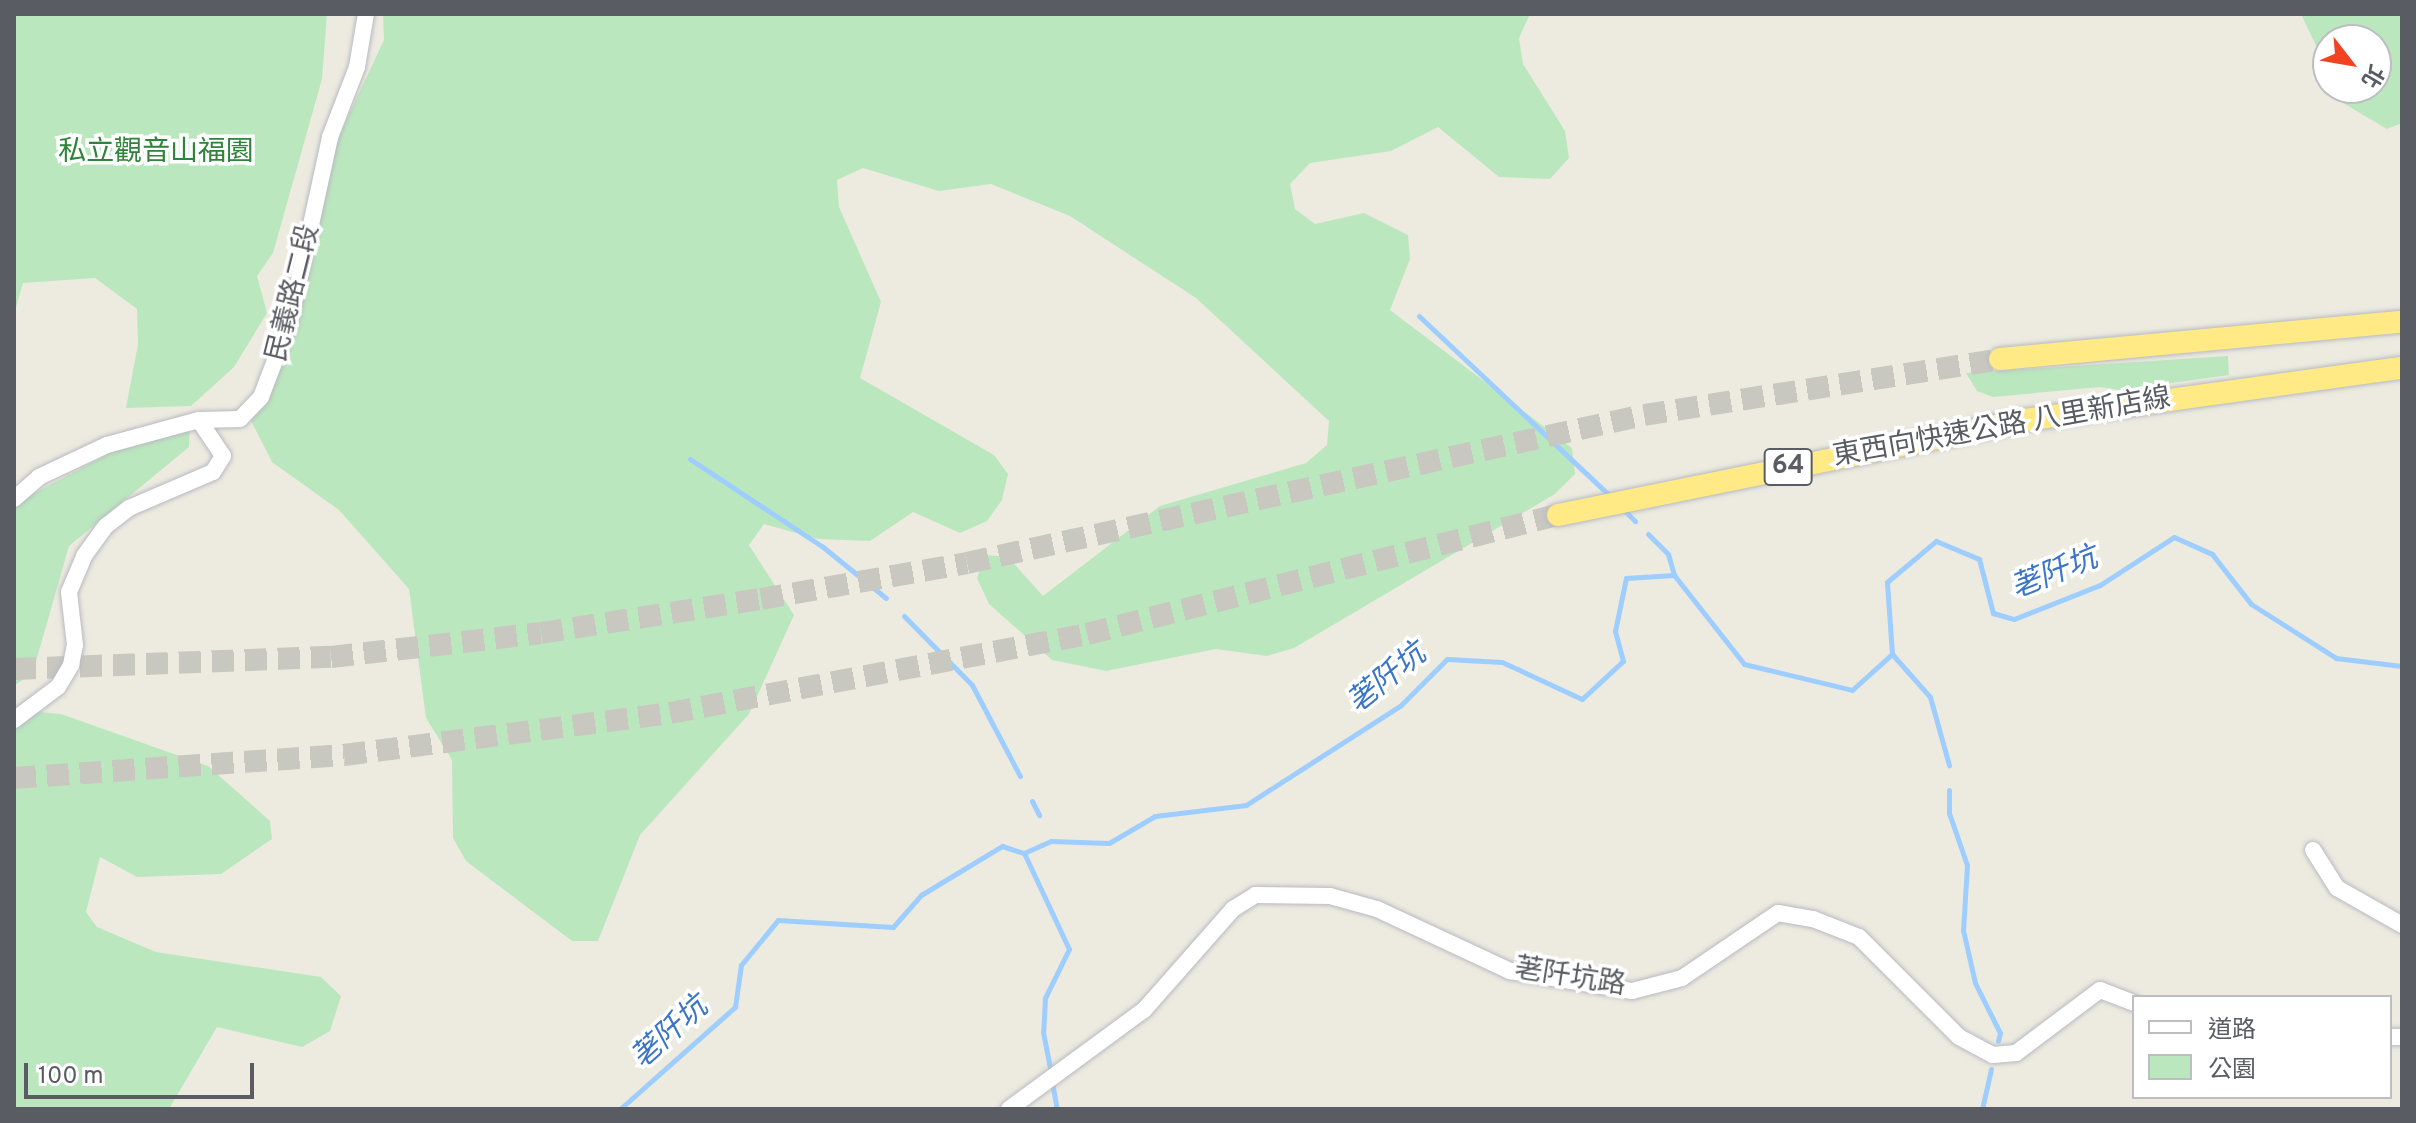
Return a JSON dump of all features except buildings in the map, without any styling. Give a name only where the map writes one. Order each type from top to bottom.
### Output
[{"type":"highway","name":"東西向快速公路 八里新店線","points":[[2000,359],[2402,322]]},
{"type":"highway","name":"東西向快速公路 八里新店線","points":[[1558,515],[2018,421],[2402,368]]},
{"type":"street","name":"民義路二段","points":[[14,499],[39,477],[107,445],[199,420],[240,419],[261,397],[276,368],[330,137],[357,67],[366,14]]},
{"type":"street","points":[[14,720],[58,687],[71,665],[75,645],[69,592],[84,556],[106,526],[129,508],[213,472],[223,456],[199,420]]},
{"type":"street","points":[[2313,850],[2337,888],[2402,925]]},
{"type":"street","name":"荖阡坑路","points":[[1009,1109],[1144,1010],[1233,909],[1255,895],[1330,896],[1377,909],[1510,971],[1632,991],[1682,978],[1778,913],[1813,919],[1859,937],[1959,1037],[1993,1055],[2016,1053],[2100,990],[2132,1002]]},
{"type":"green space","name":"私立觀音山福園","points":[[14,14],[327,14],[322,79],[273,253],[257,276],[267,313],[234,367],[191,406],[126,408],[138,344],[137,309],[95,278],[23,283],[14,314]]},
{"type":"green space","points":[[383,14],[1530,14],[1519,38],[1523,64],[1565,131],[1569,158],[1550,179],[1499,177],[1438,127],[1391,151],[1310,163],[1290,184],[1295,209],[1315,224],[1364,213],[1408,235],[1410,259],[1390,310],[1572,448],[1575,474],[1555,494],[1294,648],[1267,656],[1216,649],[1106,671],[1052,660],[989,604],[977,578],[985,555],[1008,557],[1043,596],[1160,506],[1306,463],[1327,445],[1329,421],[1196,298],[1070,216],[991,184],[939,191],[863,168],[837,180],[839,207],[881,302],[860,378],[994,455],[1008,474],[1002,500],[987,521],[960,533],[913,512],[870,541],[818,539],[764,524],[749,545],[794,615],[749,714],[640,835],[598,941],[572,941],[466,861],[453,838],[452,760],[426,718],[409,589],[339,510],[272,462],[250,419],[254,393],[321,219],[315,205],[338,138],[384,40]]},
{"type":"green space","points":[[2301,14],[2402,14],[2402,123],[2387,129],[2345,104],[2392,104],[2392,24],[2312,24],[2312,37]]},
{"type":"green space","points":[[2228,356],[2229,375],[2120,390],[2100,387],[1993,397],[1977,391],[1966,373]]},
{"type":"green space","points":[[190,423],[189,447],[69,546],[33,672],[14,686],[14,504],[165,424]]},
{"type":"green space","points":[[16,710],[61,714],[208,766],[270,821],[272,839],[221,874],[137,877],[100,857],[86,912],[97,927],[156,952],[321,977],[341,996],[330,1031],[302,1047],[217,1027],[169,1109],[14,1109]]},
{"type":"waterway","points":[[1419,316],[1610,496]]},
{"type":"waterway","points":[[690,459],[823,547],[886,598]]},
{"type":"waterway","points":[[1626,512],[1635,521]]},
{"type":"waterway","points":[[1648,534],[1668,554],[1674,575]]},
{"type":"waterway","name":"荖阡坑","points":[[620,1109],[735,1007],[741,965],[778,920],[893,927],[921,895],[1002,846],[1024,853],[1051,841],[1109,843],[1155,816],[1246,805],[1401,705],[1447,659],[1502,662],[1582,699],[1623,661],[1615,631],[1626,578],[1674,575],[1744,664],[1852,690],[1892,654],[1887,582],[1936,541],[1979,559],[1993,613],[2014,619],[2100,585],[2174,537],[2212,554],[2251,604],[2336,658],[2402,666]]},
{"type":"waterway","points":[[904,616],[972,685],[1020,776]]},
{"type":"waterway","points":[[1892,654],[1930,697],[1949,765]]},
{"type":"waterway","points":[[1949,790],[1949,813],[1967,865],[1963,930],[1975,983],[2000,1033],[1998,1041]]},
{"type":"waterway","points":[[1032,801],[1039,815]]},
{"type":"waterway","points":[[1024,853],[1069,949],[1045,998],[1043,1032],[1051,1073]]},
{"type":"waterway","points":[[1982,1109],[1991,1069]]},
{"type":"waterway","points":[[1052,1082],[1057,1109]]},
{"type":"tunnel","points":[[14,669],[331,657],[541,633],[761,599],[967,563],[1644,415],[2000,359]]},
{"type":"tunnel","points":[[14,778],[344,755],[670,713],[1087,634],[1558,515]]}]
